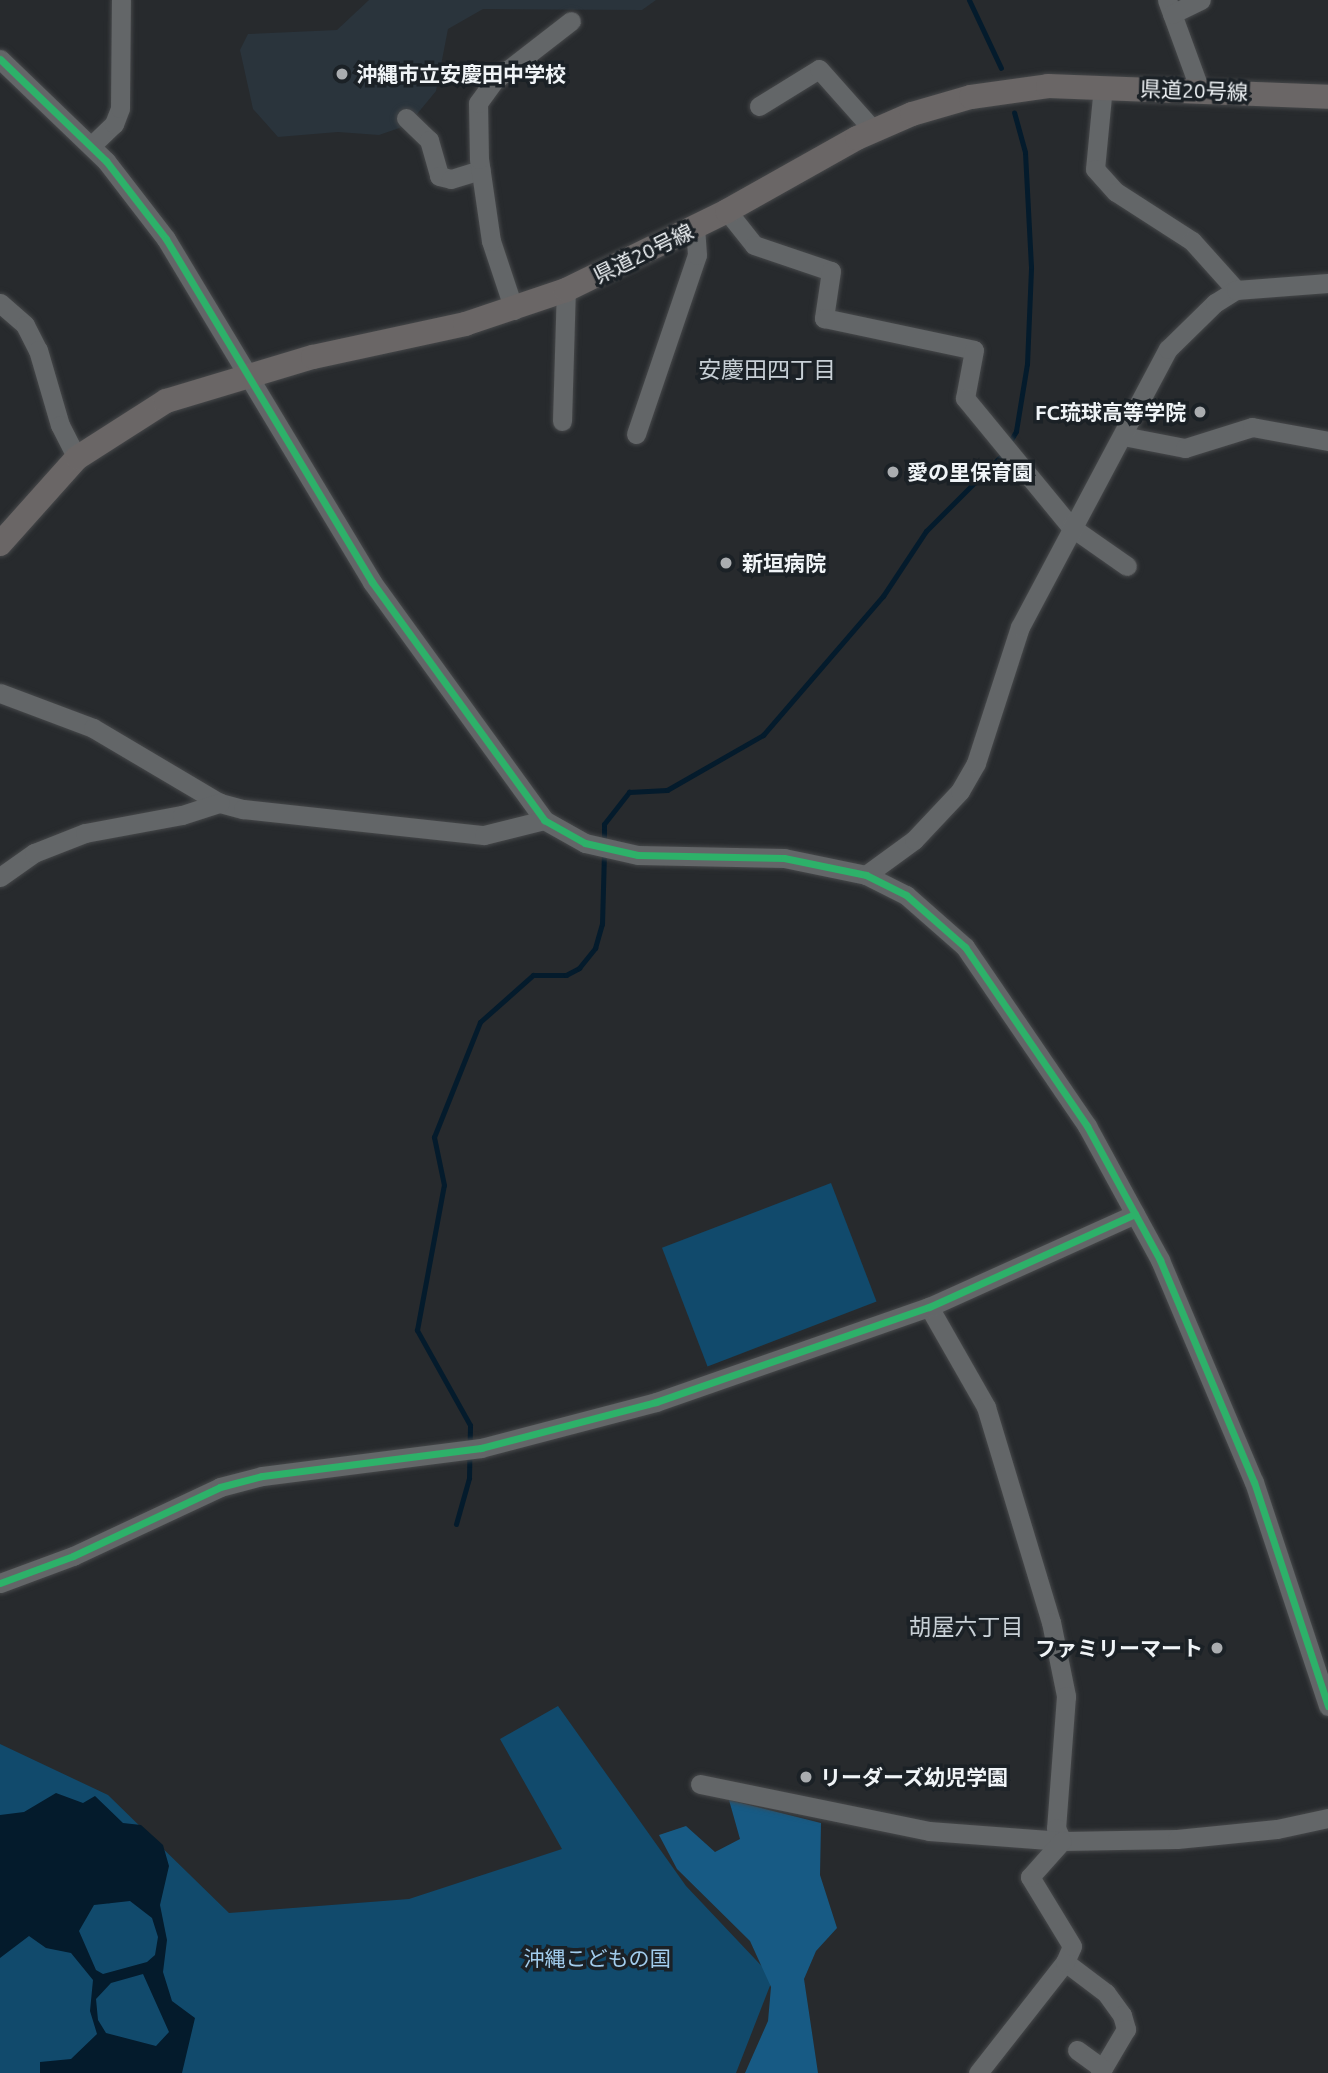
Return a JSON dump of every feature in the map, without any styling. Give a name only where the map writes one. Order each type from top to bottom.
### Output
[{"type":"main road","name":"県道20号線","points":[[0,544],[77,458],[166,401],[247,376],[514,310],[566,290],[727,211],[874,131],[912,114],[1017,88],[1103,86],[1328,97]]},
{"type":"street","points":[[91,146],[114,124],[120,108],[121,0]]},
{"type":"street","points":[[1200,90],[1170,7],[1201,0]]},
{"type":"street","points":[[514,310],[491,242],[481,170],[478,103],[495,80],[571,21]]},
{"type":"street","points":[[0,59],[91,146],[166,239],[372,582],[544,820],[593,845],[638,855],[784,858],[866,875],[906,895],[965,947],[1004,998],[1087,1126],[1160,1260],[1254,1482],[1328,1706]]},
{"type":"street","points":[[759,106],[819,69],[874,131]]},
{"type":"street","points":[[1103,86],[1095,169],[1116,192],[1192,241],[1236,290]]},
{"type":"street","points":[[406,118],[429,140],[439,176],[451,179],[481,170]]},
{"type":"street","points":[[727,211],[754,245],[831,271],[824,318],[974,350],[965,398],[1071,527],[1127,566]]},
{"type":"street","points":[[636,434],[697,255],[695,227]]},
{"type":"street","points":[[866,875],[914,840],[960,791],[976,763],[1020,628],[1071,527],[1168,349],[1216,303],[1236,290],[1328,283]]},
{"type":"street","points":[[562,421],[566,290]]},
{"type":"street","points":[[0,303],[25,325],[38,350],[60,425],[77,458]]},
{"type":"street","points":[[1122,436],[1185,448],[1252,427],[1328,441]]},
{"type":"street","points":[[0,693],[93,728],[220,803],[270,814],[484,835],[544,820]]},
{"type":"street","points":[[0,877],[34,853],[86,833],[182,815],[220,803]]},
{"type":"street","points":[[0,1583],[74,1556],[220,1487],[261,1476],[481,1448],[656,1402],[929,1307],[1135,1214]]},
{"type":"street","points":[[929,1307],[986,1407],[1051,1622],[1066,1696],[1056,1828],[1062,1841]]},
{"type":"street","points":[[700,1784],[929,1831],[1062,1841],[1177,1839],[1277,1829],[1328,1818]]},
{"type":"street","points":[[978,2073],[1065,1962],[1072,1947],[1030,1877],[1062,1841]]},
{"type":"street","points":[[1065,1962],[1106,1993],[1122,2015],[1126,2029],[1102,2071],[1077,2050]]},
{"type":"shaded area","name":"沖縄市立安慶田中学校","points":[[369,0],[656,0],[642,10],[483,9],[448,29],[436,91],[408,125],[379,135],[338,132],[278,137],[253,109],[240,50],[248,34],[337,30]]},
{"type":"shaded area","points":[[56,1793],[83,1803],[95,1796],[123,1823],[141,1825],[163,1845],[169,1866],[160,1905],[167,1940],[163,1972],[172,2001],[195,2018],[182,2073],[40,2073],[40,2062],[71,2059],[97,2034],[90,2011],[93,1980],[71,1953],[46,1948],[29,1936],[0,1958],[0,1815],[24,1812]],"holes":[[[130,1901],[152,1918],[158,1937],[155,1955],[147,1962],[103,1974],[96,1970],[79,1931],[94,1905]],[[143,1974],[169,2032],[156,2046],[106,2033],[98,2020],[96,1999],[111,1983]]]},
{"type":"shaded area","points":[[729,1800],[821,1823],[820,1875],[837,1928],[816,1951],[804,1979],[818,2073],[745,2073],[768,2021],[771,1987],[750,1941],[677,1869],[659,1835],[686,1826],[715,1852],[740,1839]]},
{"type":"green space","points":[[831,1183],[877,1302],[708,1366],[662,1248]]},
{"type":"green space","name":"沖縄こどもの国","points":[[558,1706],[686,1886],[773,1978],[736,2073],[0,2073],[0,1744],[108,1795],[229,1913],[409,1899],[562,1849],[500,1739]]},
{"type":"waterway","points":[[969,0],[1001,68]]},
{"type":"waterway","points":[[1008,445],[1016,431],[1027,364],[1031,267],[1025,152],[1014,112]]},
{"type":"waterway","points":[[604,843],[604,824],[629,792],[667,790],[763,735],[883,596],[926,531],[1004,453]]},
{"type":"waterway","points":[[456,1524],[469,1478],[470,1425],[417,1330],[444,1185],[434,1137],[480,1022],[533,975],[566,975],[579,968],[595,948],[602,924],[604,853]]},
{"type":"cycle path","points":[[0,59],[106,161],[166,239],[372,582],[544,820],[585,843],[638,855],[784,858],[866,875],[906,895],[965,947],[1087,1126],[1160,1260],[1254,1482],[1328,1706]]},
{"type":"cycle path","points":[[0,1583],[73,1556],[220,1487],[262,1476],[481,1448],[656,1402],[929,1307],[1135,1214]]},
{"type":"place","name":"沖縄市立安慶田中学校","points":[[342,74]]},
{"type":"place","name":"FC琉球高等学院","points":[[1200,412]]},
{"type":"place","name":"愛の里保育園","points":[[893,472]]},
{"type":"place","name":"新垣病院","points":[[726,563]]},
{"type":"place","name":"ファミリーマート","points":[[1217,1648]]},
{"type":"place","name":"リーダーズ幼児学園","points":[[806,1777]]},
{"type":"district","name":"安慶田四丁目","points":[[767,370]]},
{"type":"district","name":"胡屋六丁目","points":[[966,1627]]}]
